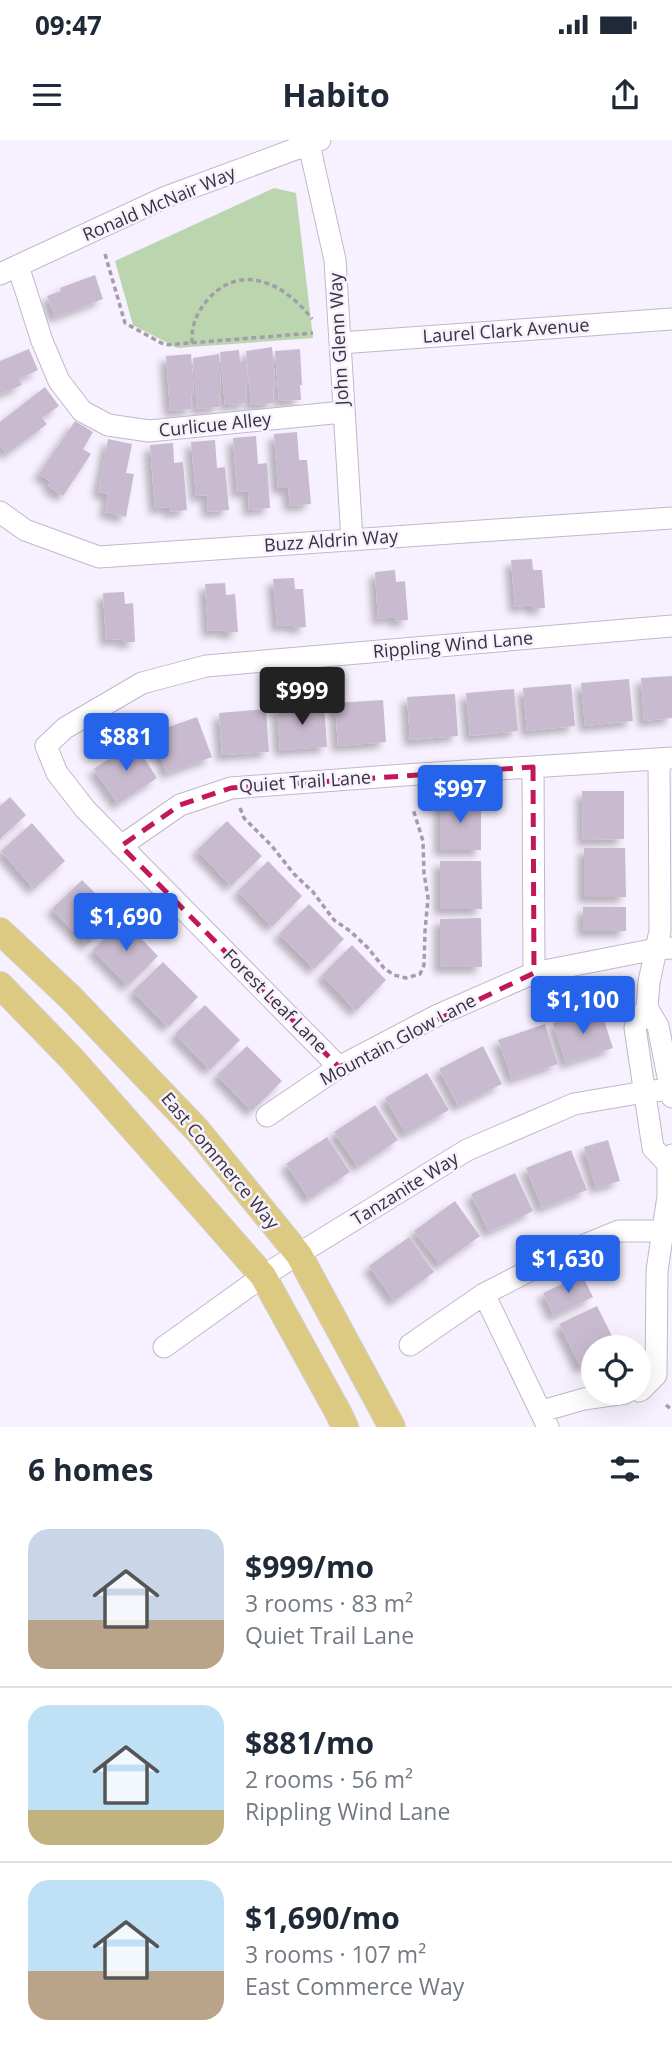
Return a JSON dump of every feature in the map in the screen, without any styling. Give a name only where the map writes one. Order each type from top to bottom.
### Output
[{"type":"main road","name":"East Commerce Way","points":[[0,930],[71,998],[198,1130],[299,1255],[392,1427]]},
{"type":"main road","points":[[0,985],[72,1059],[263,1276],[345,1427]]},
{"type":"street","name":"Ronald McNair Way","points":[[9,270],[166,197],[313,141]]},
{"type":"street","name":"John Glenn Way","points":[[313,141],[335,260],[352,540]]},
{"type":"street","name":"Curlicue Alley","points":[[9,270],[59,381],[82,411],[108,425],[149,431],[343,412]]},
{"type":"street","name":"Laurel Clark Avenue","points":[[340,343],[672,318]]},
{"type":"street","name":"Buzz Aldrin Way","points":[[0,512],[25,530],[99,557],[672,519]]},
{"type":"street","name":"Rippling Wind Lane","points":[[121,846],[85,809],[64,782],[46,746],[65,729],[142,683],[206,666],[672,626]]},
{"type":"street","name":"Quiet Trail Lane","points":[[121,846],[180,805],[231,788],[666,759]]},
{"type":"street","points":[[666,759],[660,931],[664,948],[649,982],[647,1008],[658,1026],[672,1097]]},
{"type":"street","points":[[533,767],[534,973]]},
{"type":"street","name":"Forest Leaf Lane","points":[[121,846],[340,1067]]},
{"type":"street","name":"Mountain Glow Lane","points":[[267,1116],[340,1067],[438,1015],[534,973],[664,948]]},
{"type":"street","points":[[647,1008],[635,1028],[644,1091],[653,1148],[670,1159],[667,1221],[657,1271],[656,1376],[651,1381]]},
{"type":"street","name":"Tanzanite Way","points":[[163,1347],[263,1276],[467,1150],[574,1104],[644,1091],[672,1089]]},
{"type":"street","points":[[410,1345],[484,1294],[558,1256],[619,1231],[667,1221]]},
{"type":"street","points":[[484,1294],[545,1419],[581,1401]]},
{"type":"path","points":[[105,254],[125,323],[165,345],[313,333]]},
{"type":"path","points":[[192,343],[192,324],[197,314],[215,292],[236,281],[250,280],[276,286],[297,300],[312,319]]},
{"type":"path","points":[[239,806],[244,818],[313,892],[334,920],[368,948],[384,968],[394,975],[406,978],[420,974],[424,965],[428,898],[423,841],[413,809]]},
{"type":"path","points":[[666,1405],[672,1410]]},
{"type":"highlighted area","points":[[533,767],[534,973],[339,1067],[121,846],[180,805],[231,788]]},
{"type":"green space","points":[[274,188],[296,193],[313,338],[177,348],[133,325],[115,261]]},
{"type":"building","points":[[95,275],[103,299],[55,317],[47,296],[61,291],[60,288]]},
{"type":"building","points":[[272,347],[276,388],[273,388],[274,403],[251,405],[246,351]]},
{"type":"building","points":[[29,349],[38,370],[19,379],[22,385],[0,394],[0,361]]},
{"type":"building","points":[[300,349],[301,400],[279,401],[275,351]]},
{"type":"building","points":[[239,350],[240,362],[246,362],[249,386],[246,386],[247,403],[225,405],[220,352]]},
{"type":"building","points":[[191,354],[194,394],[191,394],[192,409],[170,411],[166,356]]},
{"type":"building","points":[[219,354],[220,407],[197,409],[193,358]]},
{"type":"building","points":[[45,387],[59,406],[42,418],[47,424],[7,454],[0,445],[0,422]]},
{"type":"building","points":[[75,421],[93,432],[83,449],[91,454],[63,496],[48,486],[51,482],[39,474]]},
{"type":"building","points":[[297,432],[299,460],[307,460],[311,504],[290,506],[288,488],[278,488],[274,434]]},
{"type":"building","points":[[256,436],[258,464],[267,463],[270,508],[249,510],[248,491],[237,492],[233,438]]},
{"type":"building","points":[[108,439],[132,444],[126,473],[134,474],[126,517],[105,512],[108,494],[98,492]]},
{"type":"building","points":[[215,440],[217,468],[225,467],[229,510],[208,512],[207,495],[196,496],[191,442]]},
{"type":"building","points":[[173,443],[174,463],[183,462],[187,510],[169,512],[169,507],[155,508],[150,445]]},
{"type":"building","points":[[532,559],[533,570],[542,570],[545,608],[532,609],[532,605],[515,607],[511,560]]},
{"type":"building","points":[[395,570],[396,582],[405,581],[408,620],[395,621],[395,617],[378,619],[375,572]]},
{"type":"building","points":[[294,578],[295,589],[303,589],[306,627],[277,626],[273,579]]},
{"type":"building","points":[[225,583],[226,595],[235,594],[238,632],[208,631],[205,584]]},
{"type":"building","points":[[124,592],[125,604],[133,603],[135,642],[106,640],[103,593]]},
{"type":"building","points":[[672,676],[672,718],[644,721],[641,678]]},
{"type":"building","points":[[629,679],[633,721],[585,726],[581,683]]},
{"type":"building","points":[[571,684],[575,726],[527,731],[523,688]]},
{"type":"building","points":[[514,689],[518,731],[470,736],[466,693]]},
{"type":"building","points":[[455,694],[458,736],[410,740],[407,697]]},
{"type":"building","points":[[383,700],[386,742],[338,746],[335,703]]},
{"type":"building","points":[[324,704],[327,747],[280,750],[277,708]]},
{"type":"building","points":[[266,709],[269,752],[222,755],[219,713]]},
{"type":"building","points":[[197,717],[212,757],[167,773],[152,733]]},
{"type":"building","points":[[134,742],[157,778],[118,804],[94,769]]},
{"type":"building","points":[[582,791],[624,791],[624,839],[583,840]]},
{"type":"building","points":[[10,797],[26,815],[0,839],[0,806]]},
{"type":"building","points":[[440,801],[481,801],[481,850],[440,850]]},
{"type":"building","points":[[227,821],[262,856],[231,886],[197,850]]},
{"type":"building","points":[[32,823],[65,861],[34,889],[1,851]]},
{"type":"building","points":[[584,848],[625,848],[626,897],[584,897]]},
{"type":"building","points":[[268,861],[302,896],[272,927],[238,891]]},
{"type":"building","points":[[440,861],[481,861],[482,909],[440,909]]},
{"type":"building","points":[[82,880],[117,915],[87,945],[52,909]]},
{"type":"building","points":[[309,904],[344,939],[314,969],[279,934]]},
{"type":"building","points":[[583,907],[626,907],[626,931],[583,931]]},
{"type":"building","points":[[481,918],[482,967],[440,967],[440,919]]},
{"type":"building","points":[[123,920],[158,956],[128,986],[93,950]]},
{"type":"building","points":[[352,945],[386,980],[356,1011],[322,975]]},
{"type":"building","points":[[163,962],[198,997],[168,1027],[133,991]]},
{"type":"building","points":[[205,1005],[240,1040],[210,1070],[175,1034]]},
{"type":"building","points":[[600,1008],[613,1048],[566,1063],[553,1023]]},
{"type":"building","points":[[545,1024],[558,1064],[512,1079],[498,1040]]},
{"type":"building","points":[[247,1046],[282,1081],[252,1111],[217,1075]]},
{"type":"building","points":[[483,1046],[502,1084],[458,1106],[439,1069]]},
{"type":"building","points":[[427,1073],[449,1110],[406,1134],[385,1098]]},
{"type":"building","points":[[375,1105],[398,1140],[358,1167],[334,1132]]},
{"type":"building","points":[[327,1137],[350,1172],[309,1199],[286,1164]]},
{"type":"building","points":[[608,1140],[620,1181],[596,1188],[584,1147]]},
{"type":"building","points":[[571,1150],[587,1190],[542,1208],[526,1168]]},
{"type":"building","points":[[515,1173],[533,1211],[489,1232],[471,1194]]},
{"type":"building","points":[[455,1201],[480,1236],[440,1265],[414,1231]]},
{"type":"building","points":[[409,1237],[434,1272],[394,1301],[369,1266]]},
{"type":"building","points":[[582,1275],[593,1297],[554,1316],[543,1293]]},
{"type":"building","points":[[597,1306],[612,1335],[581,1335],[581,1368],[559,1324]]}]
